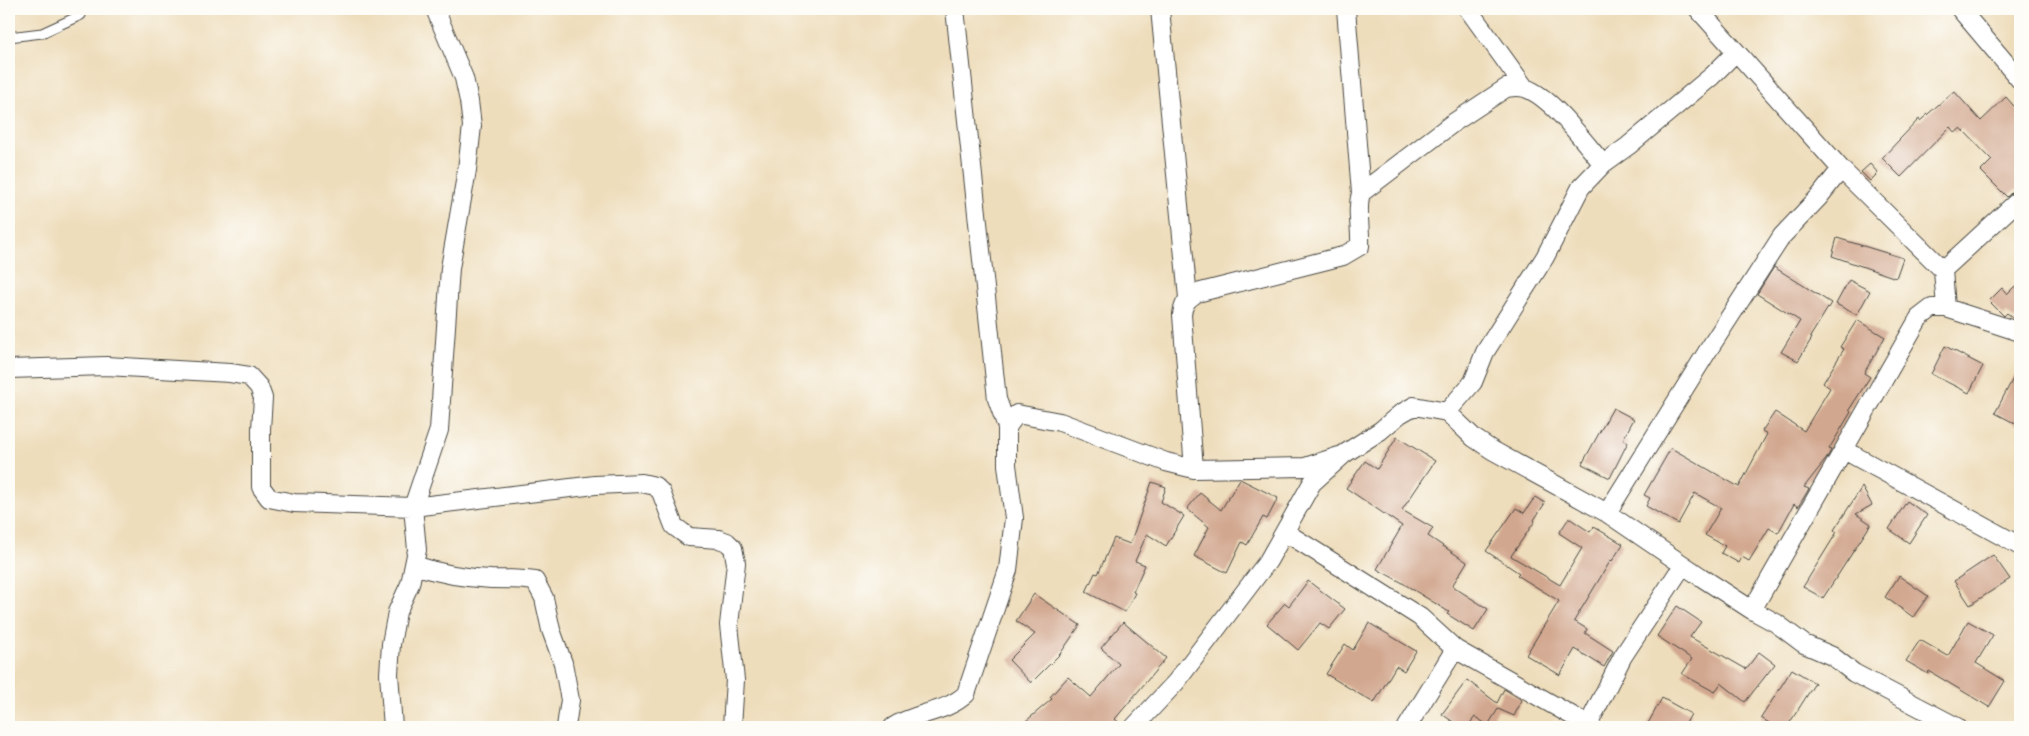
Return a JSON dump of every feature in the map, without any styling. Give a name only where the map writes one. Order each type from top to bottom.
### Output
[{"type":"street","points":[[393,727],[389,674],[392,644],[397,612],[410,584],[417,550],[413,508],[439,430],[450,268],[467,170],[472,126],[470,101],[464,78],[435,9]]},
{"type":"street","points":[[893,727],[903,720],[956,704],[966,694],[1008,570],[1014,518],[1007,466],[1008,427],[997,399],[955,9]]},
{"type":"street","points":[[1160,9],[1188,298]]},
{"type":"street","points":[[1194,469],[1182,315],[1183,306],[1188,298],[1197,293],[1344,256],[1360,246],[1361,231],[1358,203],[1361,193],[1346,9]]},
{"type":"street","points":[[1468,9],[1525,88]]},
{"type":"street","points":[[1698,9],[1841,169],[1943,270],[1946,308]]},
{"type":"street","points":[[1960,9],[2020,80]]},
{"type":"street","points":[[1447,412],[1473,382],[1485,352],[1545,257],[1581,187],[1603,164],[1628,146],[1712,76],[1736,52]]},
{"type":"street","points":[[1361,193],[1410,155],[1494,95],[1506,88],[1516,86],[1535,92],[1555,109],[1603,164]]},
{"type":"street","points":[[1607,512],[1782,236],[1841,169]]},
{"type":"street","points":[[1943,270],[2020,199]]},
{"type":"street","points":[[1752,610],[1919,318],[1932,308],[1946,308],[2020,332]]},
{"type":"street","points":[[9,369],[106,366],[248,376],[259,387],[264,398],[261,429],[260,487],[269,498],[294,504],[413,508],[595,485],[642,483],[655,486],[661,492],[674,526],[690,537],[719,539],[728,542],[733,548],[736,563],[729,625],[735,680],[732,727]]},
{"type":"street","points":[[1134,727],[1176,682],[1268,561],[1312,483],[1344,454],[1414,406],[1447,412],[1474,438],[1492,450],[1607,512],[1683,565],[1752,610],[1776,623],[1804,644],[1832,656],[1854,673],[1957,727]]},
{"type":"street","points":[[1008,427],[1018,414],[1060,422],[1166,462],[1194,469],[1305,467],[1344,454]]},
{"type":"street","points":[[1844,450],[2020,546]]},
{"type":"street","points":[[1285,532],[1420,617],[1455,648],[1590,726],[1623,656],[1683,565]]},
{"type":"street","points":[[414,565],[433,572],[491,579],[514,578],[535,581],[544,598],[551,630],[563,663],[570,700],[566,727]]},
{"type":"street","points":[[1407,727],[1455,648]]},
{"type":"lane","points":[[9,37],[42,33],[81,15]]},
{"type":"building","points":[[1954,91],[1981,121],[2006,97],[2020,113],[2020,189],[2013,191],[2007,197],[1981,171],[1992,160],[1961,128],[1955,133],[1950,127],[1901,177],[1882,158],[1919,119],[1920,121]]},
{"type":"building","points":[[1870,164],[1878,173],[1870,181],[1861,172]]},
{"type":"building","points":[[1837,238],[1903,258],[1896,278],[1832,256]]},
{"type":"building","points":[[1774,267],[1831,303],[1798,361],[1781,352],[1800,321],[1757,294]]},
{"type":"building","points":[[1849,280],[1870,291],[1857,315],[1836,304]]},
{"type":"building","points":[[2015,286],[2020,291],[2020,321],[2007,313],[2004,316],[1989,301],[2002,288],[2007,294]]},
{"type":"building","points":[[1857,320],[1885,337],[1864,373],[1870,377],[1849,410],[1851,412],[1829,449],[1831,450],[1827,458],[1804,487],[1809,489],[1798,507],[1794,504],[1778,533],[1769,528],[1749,561],[1742,557],[1739,563],[1721,553],[1725,546],[1705,535],[1721,508],[1695,493],[1678,524],[1646,506],[1650,498],[1644,495],[1671,448],[1739,487],[1767,434],[1762,431],[1775,412],[1804,431],[1830,388],[1823,383],[1844,349],[1840,347]]},
{"type":"building","points":[[1945,346],[1983,366],[1969,393],[1931,374]]},
{"type":"building","points":[[2020,365],[2020,426],[1995,413]]},
{"type":"building","points":[[1613,408],[1634,419],[1623,439],[1628,442],[1610,478],[1582,464]]},
{"type":"building","points":[[1397,437],[1435,461],[1402,510],[1433,528],[1428,536],[1467,562],[1452,586],[1488,609],[1474,631],[1447,614],[1449,612],[1377,569],[1402,526],[1346,488],[1365,461],[1377,469]]},
{"type":"building","points":[[1240,479],[1278,498],[1267,519],[1263,517],[1247,545],[1242,542],[1227,573],[1194,556],[1209,527],[1187,509],[1200,493],[1221,510]]},
{"type":"building","points":[[1152,482],[1166,487],[1161,502],[1184,516],[1166,546],[1147,534],[1135,561],[1145,565],[1133,592],[1135,593],[1125,612],[1086,592],[1095,573],[1098,574],[1114,538],[1130,544]]},
{"type":"building","points":[[1862,487],[1872,505],[1856,514],[1871,524],[1823,598],[1803,587],[1837,532],[1834,530]]},
{"type":"building","points":[[1535,497],[1545,503],[1511,556],[1560,585],[1582,548],[1559,533],[1569,518],[1590,532],[1594,527],[1623,544],[1611,560],[1574,621],[1587,629],[1585,633],[1613,651],[1604,667],[1575,649],[1560,675],[1526,655],[1559,601],[1517,575],[1519,573],[1486,551],[1516,508],[1524,513]]},
{"type":"building","points":[[1907,501],[1927,515],[1909,543],[1889,529]]},
{"type":"building","points":[[1993,555],[2010,579],[1970,605],[1954,581]]},
{"type":"building","points":[[1899,576],[1928,596],[1913,617],[1885,597]]},
{"type":"building","points":[[1308,581],[1345,609],[1329,629],[1320,623],[1298,650],[1267,624],[1285,603],[1289,606]]},
{"type":"building","points":[[1034,594],[1080,625],[1060,654],[1031,683],[1009,660],[1035,634],[1016,621]]},
{"type":"building","points":[[1677,606],[1701,622],[1690,637],[1746,669],[1759,652],[1775,664],[1745,702],[1721,683],[1715,692],[1682,674],[1692,659],[1657,636]]},
{"type":"building","points":[[1968,621],[1993,635],[1976,663],[2005,681],[1989,707],[1929,671],[1928,674],[1906,661],[1920,640],[1948,656]]},
{"type":"building","points":[[1123,622],[1166,658],[1115,719],[1124,727],[1019,727],[1052,699],[1050,697],[1068,677],[1091,697],[1119,664],[1101,648]]},
{"type":"building","points":[[1369,623],[1416,651],[1404,671],[1396,666],[1374,703],[1326,674],[1345,644],[1353,650]]},
{"type":"building","points":[[1792,669],[1815,683],[1787,727],[1776,727],[1761,718]]},
{"type":"building","points":[[1467,680],[1497,703],[1504,689],[1522,700],[1514,716],[1498,709],[1488,725],[1475,717],[1467,727],[1460,727],[1442,714]]},
{"type":"building","points":[[1662,698],[1691,714],[1684,727],[1646,727]]}]
